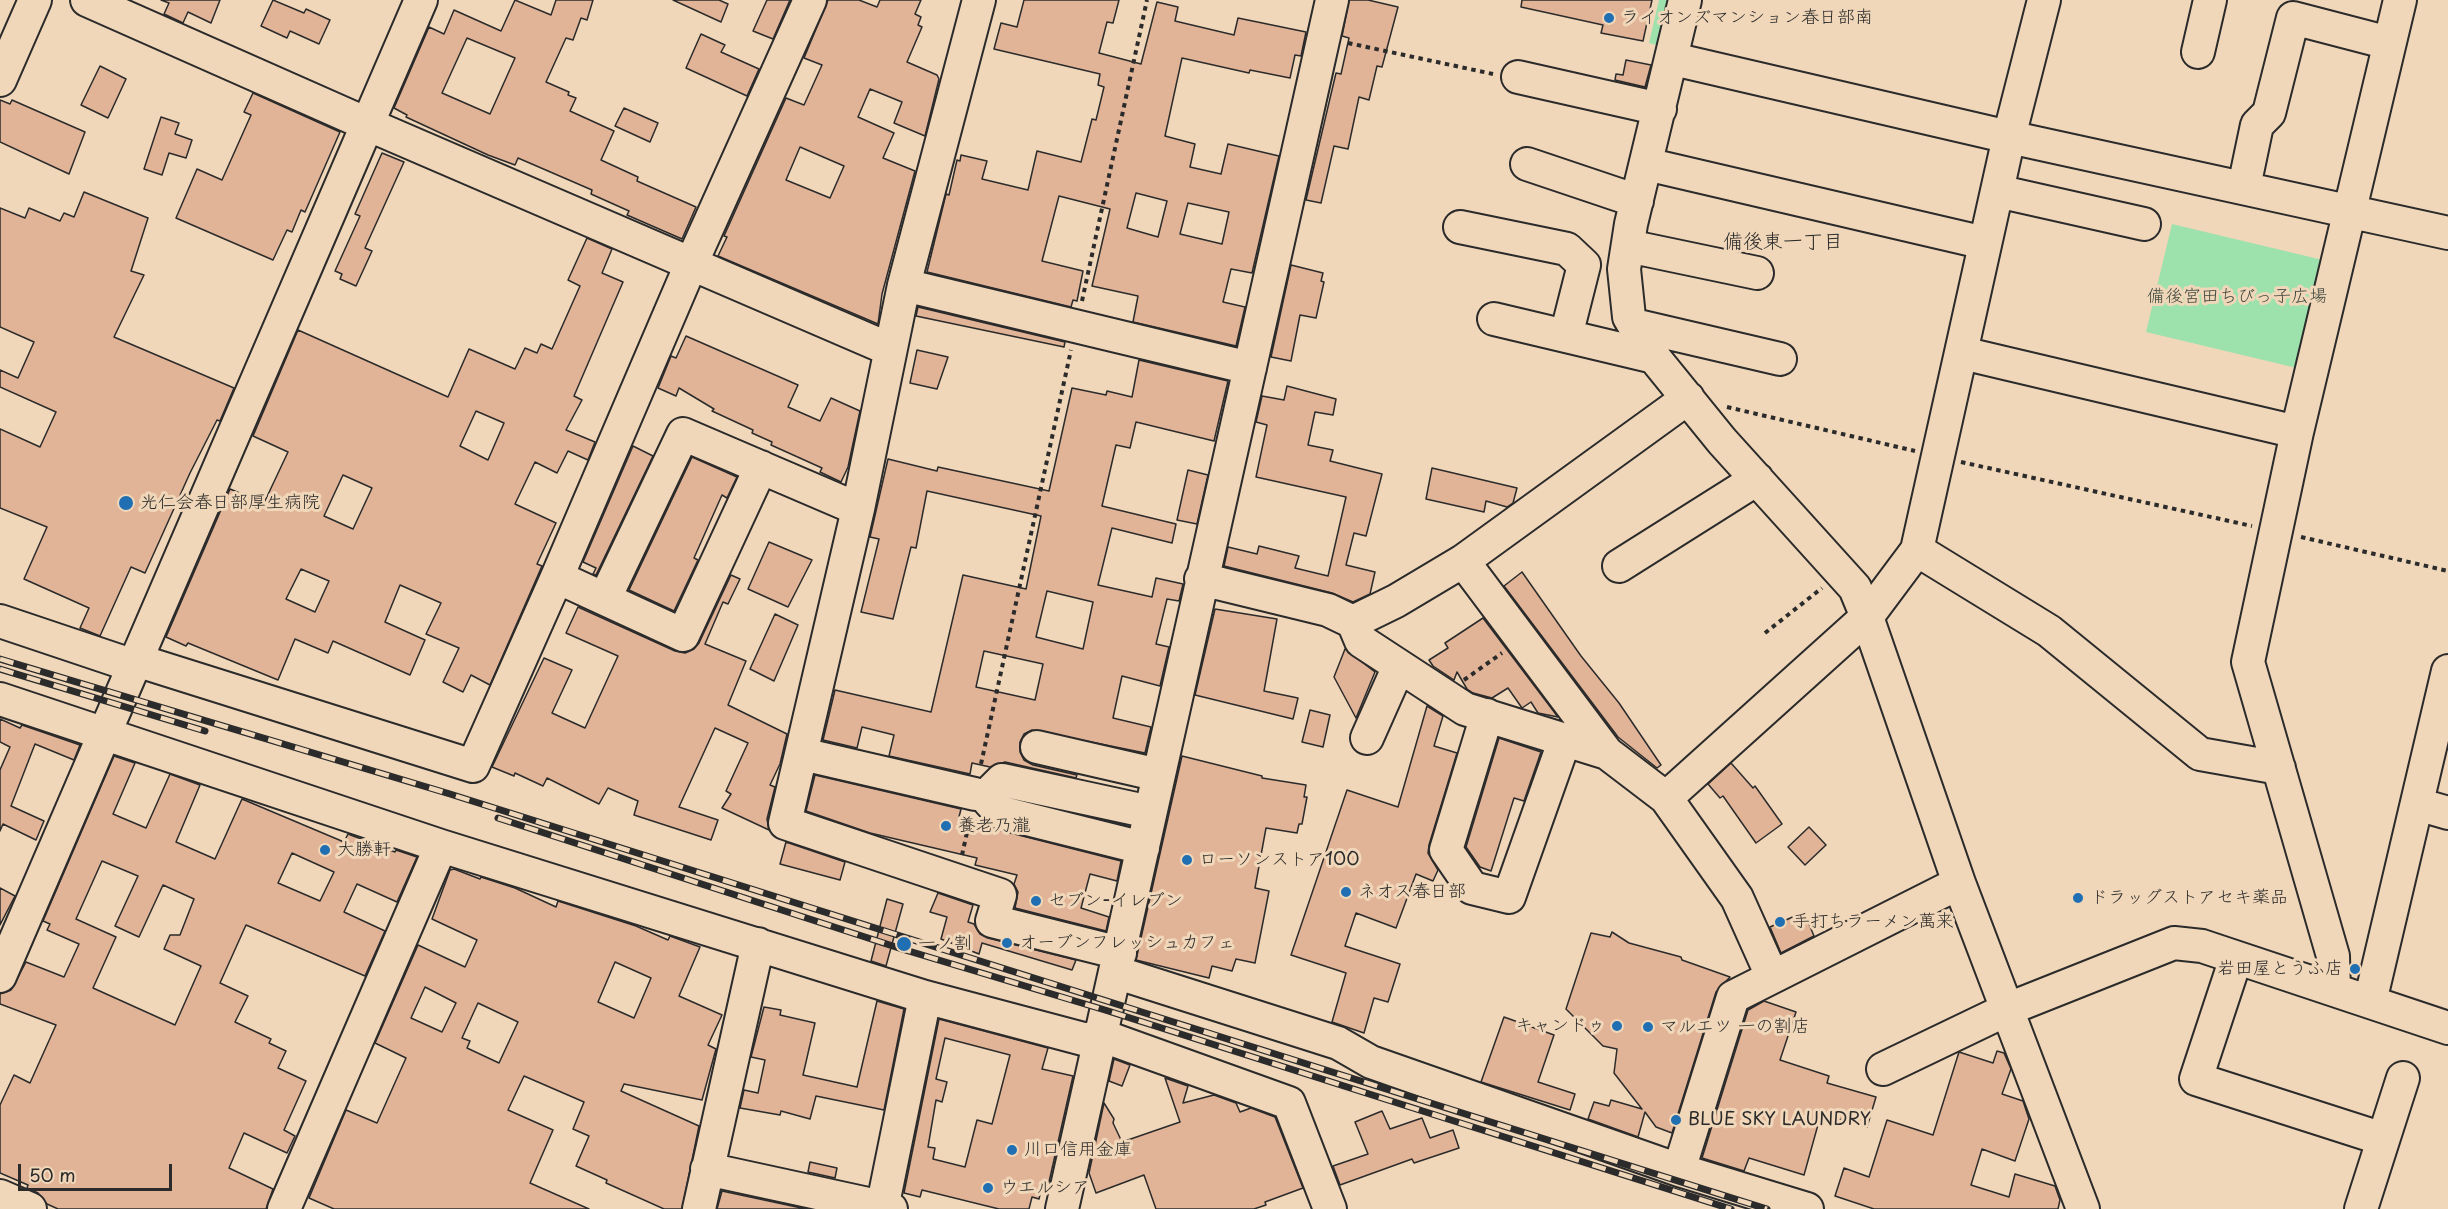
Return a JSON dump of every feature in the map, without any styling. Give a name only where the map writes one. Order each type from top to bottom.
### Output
[{"type":"street","points":[[0,80],[34,0]]},
{"type":"street","points":[[87,0],[367,124],[692,262],[889,349]]},
{"type":"street","points":[[0,976],[421,0]]},
{"type":"street","points":[[0,621],[473,766],[557,578],[692,262],[810,0]]},
{"type":"street","points":[[979,0],[904,285],[889,349],[858,509],[785,823],[1000,895],[992,921],[1118,962],[1338,1043],[1371,1062],[1679,1170],[1807,1209]]},
{"type":"street","points":[[1062,1209],[1113,1040],[1118,962],[1201,579],[1332,0]]},
{"type":"street","points":[[1685,0],[1628,246],[1624,269],[1629,317],[1654,357],[1688,398],[1855,588],[1959,883],[2083,1209]]},
{"type":"street","points":[[1666,798],[1867,617],[1917,550],[2009,136],[2044,0]]},
{"type":"street","points":[[2199,52],[2210,0]]},
{"type":"street","points":[[2334,990],[2333,956],[2248,662],[2297,432],[2400,0]]},
{"type":"street","points":[[2244,187],[2258,125],[2269,113],[2293,18],[2389,43]]},
{"type":"street","points":[[1673,59],[2448,233]]},
{"type":"street","points":[[1518,77],[1660,109]]},
{"type":"street","points":[[1527,164],[1637,201]]},
{"type":"street","points":[[1646,164],[1985,243]]},
{"type":"street","points":[[1997,191],[2144,224]]},
{"type":"street","points":[[1460,227],[1567,249],[1584,265],[1566,336]]},
{"type":"street","points":[[1628,246],[1757,273]]},
{"type":"street","points":[[904,285],[1250,368]]},
{"type":"street","points":[[1494,319],[1654,357]]},
{"type":"street","points":[[1634,325],[1780,359]]},
{"type":"street","points":[[1962,353],[2297,432]]},
{"type":"street","points":[[1353,622],[1396,601],[1463,561],[1688,398]]},
{"type":"street","points":[[605,598],[683,434],[858,509]]},
{"type":"street","points":[[557,578],[683,635],[760,467]]},
{"type":"street","points":[[1620,566],[1757,479]]},
{"type":"street","points":[[1917,550],[2049,631],[2200,754],[2279,768]]},
{"type":"street","points":[[1463,561],[1607,753],[1666,798],[1737,898],[1772,976]]},
{"type":"street","points":[[1201,579],[1328,610],[1353,622],[1361,641],[1465,709],[1607,753]]},
{"type":"street","points":[[1367,738],[1399,666]]},
{"type":"street","points":[[2370,1002],[2448,671]]},
{"type":"street","points":[[0,699],[441,846],[925,997],[1087,1040],[1113,1040],[1289,1103],[1330,1209]]},
{"type":"street","points":[[1487,715],[1446,850],[1472,888],[1509,897],[1565,739]]},
{"type":"street","points":[[1037,747],[1159,775]]},
{"type":"street","points":[[801,753],[975,794]]},
{"type":"street","points":[[1143,848],[999,812],[989,801],[993,790],[1002,780],[1150,812]]},
{"type":"street","points":[[2417,804],[2448,813]]},
{"type":"street","points":[[284,1209],[441,846]]},
{"type":"street","points":[[1679,1170],[1733,997],[1959,883]]},
{"type":"street","points":[[1883,1069],[2008,1009],[2174,943],[2202,946],[2448,1028]]},
{"type":"street","points":[[699,1209],[758,944]]},
{"type":"street","points":[[2236,958],[2196,1080],[2383,1139]]},
{"type":"street","points":[[707,1170],[886,1208],[925,997]]},
{"type":"street","points":[[2361,1209],[2403,1078]]},
{"type":"street","points":[[0,1196],[30,1209]]},
{"type":"path","points":[[956,880],[1147,0]]},
{"type":"path","points":[[1324,38],[1518,77]]},
{"type":"path","points":[[1688,398],[2448,570]]},
{"type":"path","points":[[1765,633],[1842,572]]},
{"type":"path","points":[[1444,694],[1522,640]]},
{"type":"green space","points":[[1659,0],[1675,0],[1665,47],[1649,43]]},
{"type":"green space","name":"備後宮田ちびっ子広場","points":[[2172,224],[2327,261],[2301,369],[2146,332]]},
{"type":"building","points":[[161,0],[220,0],[211,23],[188,12],[183,23],[164,14],[169,3]]},
{"type":"building","points":[[273,0],[304,13],[306,9],[330,20],[319,44],[290,31],[287,38],[261,26]]},
{"type":"building","points":[[515,0],[551,15],[556,0],[593,0],[587,20],[581,18],[573,40],[566,38],[546,82],[569,92],[568,95],[576,98],[570,111],[614,131],[601,160],[638,177],[637,181],[696,207],[682,239],[627,215],[629,211],[591,194],[592,190],[518,158],[515,165],[488,155],[406,117],[407,115],[394,108],[429,27],[444,34],[454,10],[501,31]],"holes":[[[467,38],[515,58],[490,114],[442,93]]]},
{"type":"building","points":[[673,0],[719,0],[728,4],[721,22]]},
{"type":"building","points":[[767,0],[790,0],[773,39],[753,31]]},
{"type":"building","points":[[828,0],[859,0],[877,7],[880,0],[921,0],[915,14],[921,17],[918,25],[922,27],[907,62],[937,75],[939,79],[925,136],[894,123],[902,102],[870,89],[858,117],[894,133],[883,158],[915,171],[882,294],[878,324],[718,256],[727,237],[724,236],[786,98],[804,105],[822,65],[804,58]],"holes":[[[800,147],[844,166],[830,198],[786,180]]]},
{"type":"building","points":[[1024,0],[1119,0],[1113,23],[1107,22],[1099,53],[1141,64],[1157,2],[1178,7],[1175,21],[1234,35],[1238,18],[1306,32],[1301,56],[1295,55],[1290,78],[1250,70],[1249,73],[1182,58],[1165,136],[1195,144],[1190,167],[1221,174],[1228,144],[1279,156],[1252,273],[1231,269],[1223,302],[1245,307],[1236,346],[1133,322],[1138,296],[1092,286],[1110,209],[1059,196],[1042,261],[1083,271],[1077,301],[1073,300],[1071,307],[927,272],[946,194],[949,195],[957,160],[960,161],[961,155],[987,161],[982,179],[1028,190],[1037,151],[1081,162],[1092,119],[1096,120],[1104,87],[1098,85],[1100,74],[994,49],[1001,23],[1017,27]],"holes":[[[1136,193],[1167,201],[1158,237],[1127,228]],[[1188,203],[1229,212],[1222,244],[1180,234]]]},
{"type":"building","points":[[1349,0],[1368,0],[1398,7],[1382,67],[1377,66],[1369,100],[1359,97],[1348,149],[1334,146],[1321,203],[1306,200],[1336,73],[1341,74],[1349,38],[1342,36]]},
{"type":"building","name":"ライオンズマンション春日部南","points":[[1522,0],[1652,0],[1643,41],[1601,33],[1603,25],[1521,7]]},
{"type":"building","points":[[701,34],[725,45],[721,52],[759,69],[747,96],[686,68]]},
{"type":"building","points":[[1626,60],[1651,65],[1645,87],[1615,80],[1616,74],[1623,75]]},
{"type":"building","points":[[100,66],[126,79],[108,118],[81,105]]},
{"type":"building","points":[[253,93],[340,132],[305,212],[301,210],[292,232],[287,230],[273,260],[176,218],[197,169],[222,180],[251,115],[244,112]]},
{"type":"building","points":[[0,100],[10,104],[12,100],[85,132],[69,174],[0,142]]},
{"type":"building","points":[[624,108],[658,123],[650,142],[615,126]]},
{"type":"building","points":[[161,117],[179,123],[175,134],[192,140],[186,158],[169,153],[162,175],[144,169]]},
{"type":"building","points":[[382,153],[404,162],[365,248],[372,251],[356,286],[340,279],[342,274],[335,271],[360,216],[355,214]]},
{"type":"building","points":[[84,192],[148,218],[131,271],[144,275],[114,337],[234,388],[220,421],[217,420],[190,473],[145,573],[131,567],[100,636],[80,628],[89,608],[24,579],[47,527],[0,508],[0,429],[40,447],[56,412],[0,387],[0,370],[18,378],[34,342],[0,327],[0,208],[25,218],[29,208],[60,221],[64,213],[74,217]]},
{"type":"building","points":[[587,238],[612,249],[602,273],[623,282],[574,396],[582,400],[566,430],[595,442],[588,460],[568,451],[557,473],[535,462],[515,504],[556,523],[537,564],[542,566],[490,685],[471,675],[463,692],[443,682],[459,648],[426,634],[441,603],[400,585],[385,622],[425,640],[410,675],[333,641],[328,653],[295,639],[278,680],[188,643],[186,646],[166,637],[230,489],[264,503],[288,452],[253,436],[298,330],[448,397],[469,349],[515,369],[525,348],[537,353],[541,344],[552,349],[580,286],[568,280]],"holes":[[[476,411],[504,423],[488,460],[460,446]],[[343,475],[372,488],[353,529],[324,516]],[[301,569],[329,581],[315,612],[286,599]]]},
{"type":"building","points":[[1291,265],[1323,273],[1321,281],[1324,282],[1316,318],[1300,315],[1291,361],[1271,357]]},
{"type":"building","points":[[918,307],[1065,342],[1064,347],[916,316]]},
{"type":"building","points":[[686,336],[798,385],[788,407],[820,421],[831,398],[860,411],[848,467],[841,482],[820,472],[822,468],[771,445],[772,442],[752,433],[753,430],[712,411],[714,409],[679,388],[676,396],[658,388],[671,356],[676,358]]},
{"type":"building","points":[[917,350],[948,357],[937,389],[910,383]]},
{"type":"building","points":[[1139,360],[1228,381],[1214,441],[1136,422],[1130,448],[1116,445],[1102,506],[1176,524],[1172,543],[1112,528],[1098,585],[1152,597],[1156,578],[1183,584],[1179,601],[1167,599],[1156,644],[1169,647],[1160,686],[1122,676],[1113,718],[1151,727],[1145,753],[1032,730],[1024,734],[1020,742],[1020,752],[1024,760],[1033,765],[1077,775],[1076,778],[1005,762],[990,767],[972,763],[970,774],[889,756],[894,735],[862,727],[857,748],[823,740],[835,690],[931,712],[963,575],[1026,589],[1041,516],[927,491],[916,548],[911,547],[893,619],[861,612],[879,539],[870,537],[888,459],[937,471],[938,467],[1049,491],[1072,388],[1106,395],[1107,391],[1132,397]],"holes":[[[1047,591],[1093,602],[1083,649],[1036,637]],[[984,651],[1043,664],[1035,700],[976,687]]]},
{"type":"building","points":[[1287,386],[1336,399],[1333,415],[1315,412],[1308,445],[1333,450],[1330,461],[1382,474],[1366,536],[1354,533],[1346,565],[1375,572],[1370,594],[1353,602],[1332,593],[1224,566],[1228,547],[1257,554],[1259,546],[1299,556],[1295,568],[1328,576],[1346,497],[1256,477],[1267,425],[1256,422],[1262,396],[1284,400]]},
{"type":"building","points":[[633,446],[653,456],[596,575],[593,574],[596,568],[583,562]]},
{"type":"building","points":[[692,457],[737,477],[727,498],[722,495],[694,558],[698,560],[674,611],[629,590]]},
{"type":"building","points":[[1432,468],[1517,488],[1513,503],[1507,507],[1486,501],[1484,512],[1426,499]]},
{"type":"building","points":[[1188,470],[1208,475],[1197,524],[1177,520]]},
{"type":"building","points":[[769,542],[812,560],[788,607],[748,589]]},
{"type":"building","points":[[1522,572],[1581,656],[1619,703],[1661,765],[1657,768],[1618,737],[1504,586]]},
{"type":"building","points":[[731,575],[740,579],[728,604],[723,602],[705,644],[746,661],[728,705],[787,734],[780,764],[770,785],[775,787],[767,819],[769,830],[722,808],[731,794],[726,791],[748,743],[715,728],[679,807],[718,820],[711,840],[634,815],[638,801],[608,788],[599,804],[547,778],[543,786],[515,773],[514,776],[492,767],[544,658],[572,670],[552,713],[585,728],[618,656],[566,633],[578,607],[675,651],[685,653],[694,649],[699,643]]},
{"type":"building","points":[[1215,609],[1277,619],[1264,691],[1298,698],[1293,719],[1195,695]]},
{"type":"building","points":[[775,614],[798,625],[774,681],[750,669]]},
{"type":"building","points":[[1483,618],[1558,717],[1538,713],[1531,702],[1522,708],[1508,688],[1492,698],[1473,693],[1467,689],[1457,672],[1454,680],[1433,666],[1429,660],[1448,648],[1445,643]]},
{"type":"building","points":[[1345,649],[1375,672],[1356,718],[1334,677]]},
{"type":"building","points":[[1427,706],[1443,716],[1434,746],[1457,753],[1429,845],[1428,853],[1438,870],[1433,881],[1416,874],[1396,928],[1356,913],[1345,946],[1400,964],[1388,1002],[1374,998],[1364,1033],[1332,1022],[1346,973],[1291,955],[1347,790],[1398,807]]},
{"type":"building","points":[[1310,710],[1330,715],[1323,747],[1302,742]]},
{"type":"building","points":[[0,719],[20,728],[22,725],[80,745],[74,760],[35,744],[11,806],[44,821],[36,840],[3,824],[0,831],[0,770],[10,747],[0,742]]},
{"type":"building","points":[[1499,738],[1541,752],[1524,801],[1514,798],[1491,871],[1480,867],[1466,847]]},
{"type":"building","points":[[114,756],[135,763],[113,814],[146,828],[170,774],[200,785],[176,842],[215,859],[242,799],[344,842],[348,834],[395,852],[396,850],[417,857],[397,902],[357,884],[344,912],[385,931],[365,976],[246,925],[220,983],[248,996],[235,1022],[271,1039],[269,1043],[286,1051],[278,1068],[306,1081],[284,1130],[295,1136],[287,1153],[244,1133],[229,1168],[273,1189],[266,1209],[58,1209],[47,1204],[38,1193],[27,1188],[28,1185],[0,1173],[0,1105],[14,1075],[30,1083],[56,1025],[0,1004],[0,994],[11,990],[26,962],[64,977],[79,944],[47,930],[50,924],[43,921]],"holes":[[[292,853],[334,872],[320,901],[278,883]],[[102,861],[138,876],[115,926],[139,937],[163,885],[194,899],[180,935],[170,935],[164,949],[201,966],[175,1025],[93,988],[116,937],[76,919]]]},
{"type":"building","points":[[1182,756],[1262,776],[1262,778],[1306,785],[1304,797],[1307,797],[1302,824],[1299,824],[1297,833],[1266,828],[1255,888],[1269,891],[1255,963],[1236,959],[1232,971],[1212,966],[1209,978],[1136,960]]},
{"type":"building","points":[[1731,763],[1753,788],[1755,786],[1782,824],[1756,843],[1723,796],[1720,798],[1708,784]]},
{"type":"building","points":[[815,775],[961,809],[959,817],[985,823],[995,829],[1121,861],[1117,881],[1090,874],[1081,908],[1109,917],[1106,931],[1015,908],[1018,892],[1014,884],[1017,875],[975,865],[977,858],[870,833],[806,811]]},
{"type":"building","points":[[1809,827],[1826,845],[1805,865],[1788,847]]},
{"type":"building","points":[[786,842],[845,862],[840,880],[780,864]]},
{"type":"building","points":[[454,869],[480,879],[481,877],[515,888],[556,907],[558,901],[636,926],[668,940],[670,936],[700,947],[679,996],[722,1015],[708,1045],[716,1049],[702,1100],[624,1084],[621,1091],[699,1126],[682,1209],[664,1209],[606,1183],[607,1180],[576,1166],[589,1136],[573,1129],[584,1102],[524,1076],[508,1110],[553,1130],[530,1183],[589,1209],[334,1209],[309,1198],[346,1110],[377,1123],[406,1058],[375,1043],[418,945],[465,967],[477,940],[432,919],[450,870]],"holes":[[[615,962],[651,978],[634,1018],[598,1002]],[[425,987],[456,1003],[442,1032],[411,1018]],[[478,1003],[518,1022],[499,1063],[467,1048],[470,1041],[462,1038]]]},
{"type":"building","points":[[0,888],[15,896],[0,925]]},
{"type":"building","points":[[938,893],[973,905],[968,922],[974,924],[980,934],[1076,960],[1072,970],[982,943],[979,954],[941,939],[947,917],[930,912]]},
{"type":"building","points":[[887,899],[903,904],[886,966],[871,961]]},
{"type":"building","points":[[1804,912],[1814,936],[1781,953],[1770,927]]},
{"type":"building","name":"マルエツ 一の割店","points":[[1612,932],[1629,943],[1681,957],[1682,960],[1730,977],[1716,992],[1672,1133],[1656,1127],[1645,1112],[1638,1137],[1588,1119],[1594,1102],[1609,1106],[1611,1100],[1642,1109],[1614,1073],[1617,1049],[1603,1046],[1566,1009],[1591,933],[1610,937]]},
{"type":"building","points":[[877,1001],[904,1009],[884,1110],[816,1096],[810,1119],[781,1111],[780,1115],[740,1108],[744,1090],[758,1093],[765,1060],[751,1057],[764,1007],[781,1010],[780,1015],[815,1023],[803,1075],[857,1087]]},
{"type":"building","points":[[1764,1001],[1796,1012],[1780,1060],[1829,1076],[1827,1083],[1876,1097],[1867,1127],[1821,1114],[1804,1175],[1749,1158],[1744,1171],[1702,1158],[1748,1010]]},
{"type":"building","points":[[1504,1017],[1554,1035],[1538,1082],[1575,1094],[1570,1110],[1481,1082]]},
{"type":"building","points":[[939,1019],[1048,1048],[1042,1069],[1073,1076],[1049,1182],[1043,1181],[1039,1199],[1032,1197],[1029,1209],[999,1209],[922,1190],[920,1197],[904,1193]],"holes":[[[945,1038],[1010,1055],[992,1124],[977,1120],[965,1167],[933,1159],[935,1148],[928,1147],[936,1100],[942,1102],[947,1082],[936,1079]]]},
{"type":"building","points":[[1997,1051],[2004,1053],[2011,1069],[2002,1094],[2023,1101],[2029,1119],[2015,1161],[1982,1149],[1971,1185],[2009,1197],[2015,1174],[2055,1186],[2060,1200],[2058,1209],[1874,1209],[1835,1196],[1844,1168],[1869,1177],[1887,1120],[1933,1135],[1959,1052],[1993,1063]]},
{"type":"building","points":[[1114,1059],[1130,1065],[1122,1086],[1109,1081]]},
{"type":"building","points":[[1165,1078],[1188,1086],[1183,1103],[1214,1095],[1236,1103],[1240,1112],[1251,1108],[1275,1117],[1303,1188],[1265,1202],[1266,1205],[1254,1209],[1156,1209],[1144,1175],[1096,1193],[1089,1173],[1104,1103],[1114,1119],[1113,1123],[1122,1142],[1180,1122]]},
{"type":"building","points":[[1382,1111],[1390,1129],[1422,1118],[1430,1138],[1453,1130],[1459,1148],[1414,1163],[1412,1159],[1340,1185],[1333,1166],[1368,1154],[1355,1122]]},
{"type":"building","points":[[810,1162],[837,1168],[835,1178],[808,1172]]},
{"type":"building","points":[[722,1191],[806,1209],[717,1209]]},
{"type":"railway","points":[[0,659],[450,794],[1767,1209]]},
{"type":"railway","points":[[0,669],[205,731]]},
{"type":"railway","points":[[498,818],[902,949],[1105,1010],[1731,1209]]},
{"type":"place","name":"ライオンズマンション春日部南","points":[[1609,18]]},
{"type":"place","name":"光仁会春日部厚生病院","points":[[126,503]]},
{"type":"place","name":"養老乃瀧","points":[[946,826]]},
{"type":"place","name":"大勝軒","points":[[325,850]]},
{"type":"place","name":"ローソンストア100","points":[[1187,860]]},
{"type":"place","name":"ネオス春日部","points":[[1346,892]]},
{"type":"place","name":"ドラッグストアセキ薬品","points":[[2078,898]]},
{"type":"place","name":"セブン-イレブン","points":[[1036,901]]},
{"type":"place","name":"手打ちラーメン萬来","points":[[1780,922]]},
{"type":"place","name":"オーブンフレッシュカフェ","points":[[1007,943]]},
{"type":"place","name":"一ノ割","points":[[904,944]]},
{"type":"place","name":"岩田屋とうふ店","points":[[2355,969]]},
{"type":"place","name":"キャンドゥ","points":[[1617,1026]]},
{"type":"place","name":"マルエツ 一の割店","points":[[1648,1027]]},
{"type":"place","name":"BLUE SKY LAUNDRY","points":[[1676,1120]]},
{"type":"place","name":"川口信用金庫","points":[[1012,1150]]},
{"type":"place","name":"ウエルシア","points":[[988,1188]]},
{"type":"district","name":"備後東一丁目","points":[[1783,242]]}]
